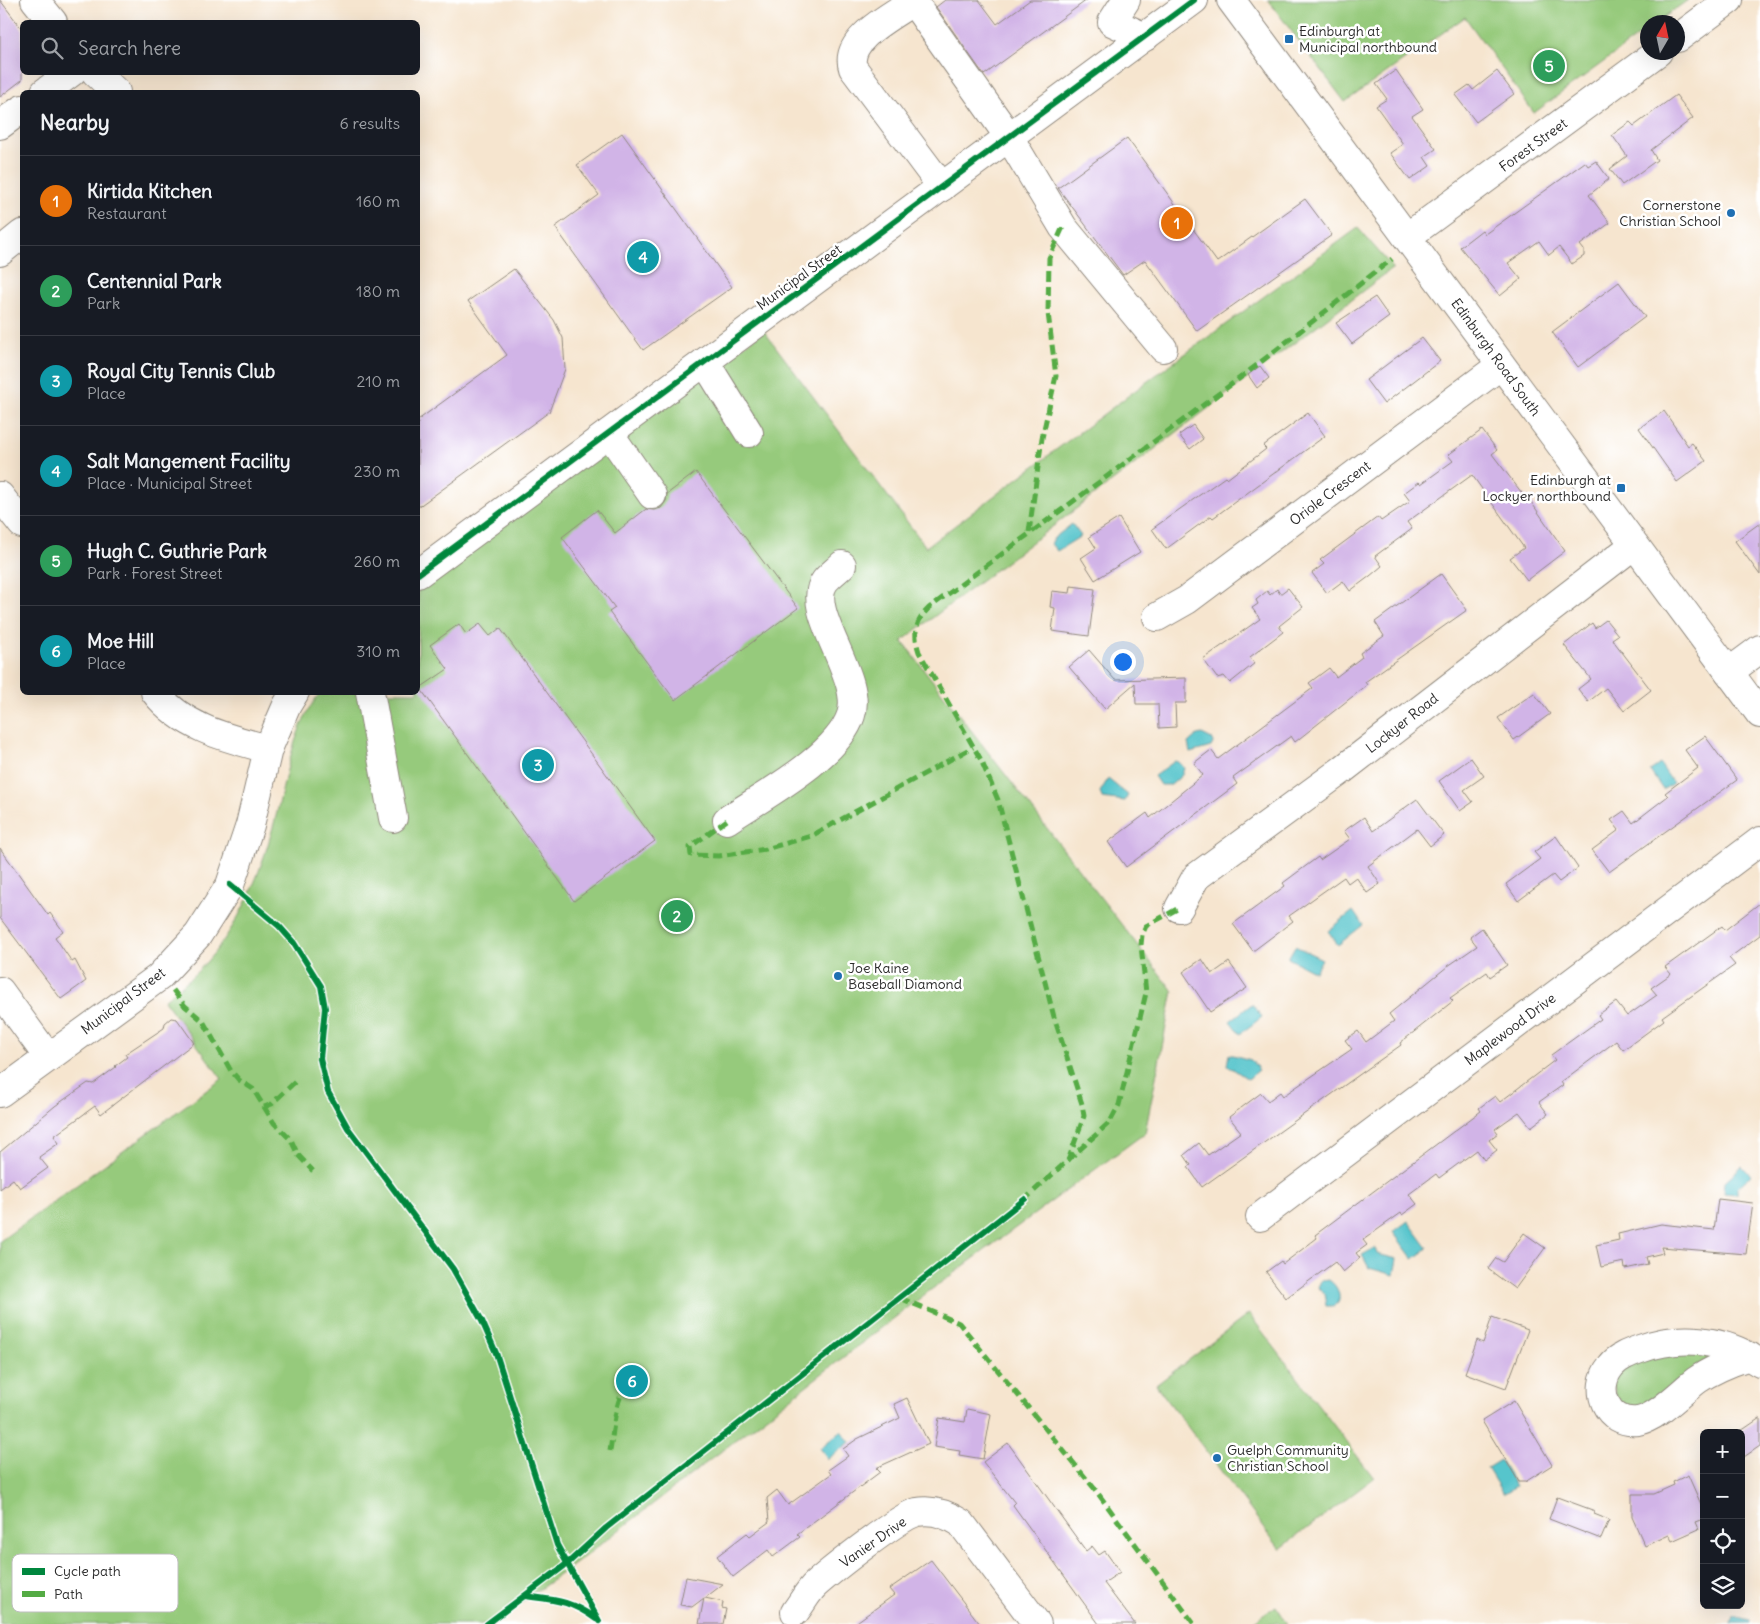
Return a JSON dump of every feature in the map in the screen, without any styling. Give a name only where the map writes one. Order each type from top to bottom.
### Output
[{"type":"street","points":[[35,0],[51,20]]},
{"type":"street","points":[[942,187],[853,68],[851,61],[851,56],[858,40],[914,0],[1009,137],[1063,227],[1163,348]]},
{"type":"street","points":[[1126,0],[1112,22],[1144,37]]},
{"type":"street","name":"Municipal Street","points":[[420,573],[1194,0]]},
{"type":"street","name":"Edinburgh Road South","points":[[1231,0],[1760,714]]},
{"type":"street","points":[[1685,33],[1729,0]]},
{"type":"street","name":"Forest Street","points":[[1407,237],[1647,60]]},
{"type":"street","points":[[48,90],[68,75]]},
{"type":"street","points":[[98,75],[114,90]]},
{"type":"street","points":[[0,125],[20,110]]},
{"type":"street","points":[[0,252],[20,236]]},
{"type":"street","points":[[705,362],[749,433]]},
{"type":"street","name":"Oriole Crescent","points":[[1157,617],[1187,600],[1502,364]]},
{"type":"street","points":[[610,433],[652,495]]},
{"type":"street","points":[[0,496],[20,521]]},
{"type":"street","name":"Lockyer Road","points":[[1179,908],[1196,877],[1342,770],[1634,545]]},
{"type":"street","points":[[727,820],[823,755],[851,716],[854,703],[852,684],[829,632],[821,603],[824,582],[842,565]]},
{"type":"street","points":[[1729,672],[1760,649]]},
{"type":"street","points":[[159,695],[193,724],[214,734],[268,750]]},
{"type":"street","name":"Municipal Street","points":[[0,1093],[160,977],[180,956],[215,912],[230,885],[243,846],[268,750],[293,695]]},
{"type":"street","points":[[371,695],[393,818]]},
{"type":"street","name":"Maplewood Drive","points":[[1260,1217],[1760,841]]},
{"type":"street","points":[[0,991],[48,1057]]},
{"type":"street","points":[[1688,1339],[1721,1345],[1754,1360],[1729,1363],[1698,1380],[1649,1418],[1626,1421],[1614,1416],[1604,1401],[1604,1380],[1611,1366],[1622,1356],[1665,1341],[1688,1339]]},
{"type":"street","name":"Vanier Drive","points":[[795,1612],[814,1585],[880,1535],[915,1512],[934,1511],[949,1515],[961,1523],[1037,1624]]},
{"type":"green space","points":[[1268,0],[1688,0],[1667,15],[1640,15],[1640,35],[1534,113],[1465,17],[1345,102]]},
{"type":"green space","points":[[1358,228],[1393,268],[902,641],[1173,991],[1145,1133],[928,1292],[588,1554],[492,1624],[0,1624],[0,1241],[222,1079],[164,1000],[199,970],[214,953],[238,917],[257,877],[264,856],[298,734],[304,719],[319,695],[420,695],[420,582],[764,331],[926,547],[1156,375]]},
{"type":"green space","points":[[1249,1314],[1374,1478],[1280,1549],[1156,1385]]},
{"type":"green space","points":[[1661,1350],[1714,1355],[1646,1404],[1636,1408],[1619,1405],[1612,1380],[1618,1371]]},
{"type":"green space","points":[[1276,1606],[1288,1624],[1250,1624]]},
{"type":"water","points":[[1072,524],[1081,536],[1057,551],[1051,544],[1054,538]]},
{"type":"water","points":[[1202,734],[1212,739],[1211,747],[1190,753],[1188,743],[1197,735]]},
{"type":"water","points":[[1175,761],[1184,768],[1182,775],[1171,785],[1160,785],[1154,776]]},
{"type":"water","points":[[1660,764],[1673,783],[1663,790],[1650,771]]},
{"type":"water","points":[[1108,779],[1128,795],[1125,801],[1102,798],[1100,792]]},
{"type":"water","points":[[1353,911],[1363,925],[1338,945],[1328,931]]},
{"type":"water","points":[[1295,946],[1322,959],[1315,972],[1288,958]]},
{"type":"water","points":[[1252,1004],[1262,1017],[1240,1034],[1230,1021]]},
{"type":"water","points":[[1229,1054],[1251,1060],[1259,1070],[1248,1079],[1227,1065]]},
{"type":"water","points":[[1742,1166],[1751,1175],[1737,1188],[1737,1194],[1724,1193],[1725,1181]]},
{"type":"water","points":[[1408,1221],[1428,1248],[1413,1259],[1393,1232]]},
{"type":"water","points":[[1375,1248],[1377,1254],[1397,1259],[1394,1275],[1369,1268],[1362,1255]]},
{"type":"water","points":[[1329,1280],[1336,1287],[1339,1295],[1339,1302],[1334,1306],[1326,1306],[1324,1293],[1318,1287],[1321,1281]]},
{"type":"water","points":[[841,1431],[850,1442],[828,1459],[820,1448]]},
{"type":"water","points":[[1500,1460],[1516,1486],[1503,1494],[1487,1468]]},
{"type":"water","points":[[1733,1617],[1750,1621],[1750,1624],[1731,1624]]},
{"type":"building","points":[[0,0],[20,26],[20,75],[22,75],[22,80],[0,97]]},
{"type":"building","points":[[945,0],[979,0],[997,24],[1030,0],[1087,0],[984,75],[936,7]]},
{"type":"building","points":[[1396,70],[1423,109],[1412,116],[1436,149],[1424,157],[1430,166],[1410,180],[1390,153],[1403,144],[1376,106],[1387,99],[1376,84]]},
{"type":"building","points":[[1497,71],[1514,94],[1476,122],[1455,95],[1469,85],[1473,90]]},
{"type":"building","points":[[1676,95],[1693,118],[1651,150],[1657,160],[1622,185],[1610,169],[1627,156],[1612,135],[1630,122],[1634,126]]},
{"type":"building","points":[[622,133],[732,287],[643,350],[555,227],[599,195],[577,165]]},
{"type":"building","points":[[1127,138],[1217,262],[1305,199],[1332,235],[1197,331],[1145,260],[1123,275],[1058,188]]},
{"type":"building","points":[[1596,161],[1609,179],[1589,195],[1610,223],[1580,245],[1584,250],[1584,256],[1572,264],[1559,247],[1549,255],[1539,241],[1508,263],[1521,279],[1500,296],[1460,247],[1482,230],[1485,234],[1585,162],[1588,166]]},
{"type":"building","points":[[514,269],[554,320],[563,338],[565,369],[549,412],[420,506],[420,419],[507,355],[468,301]]},
{"type":"building","points":[[1619,282],[1645,317],[1578,367],[1552,332]]},
{"type":"building","points":[[1375,297],[1389,317],[1352,344],[1336,323]]},
{"type":"building","points":[[1422,338],[1440,361],[1384,404],[1366,380]]},
{"type":"building","points":[[1260,366],[1269,378],[1257,388],[1248,375]]},
{"type":"building","points":[[1664,411],[1688,446],[1692,443],[1706,461],[1677,482],[1639,428]]},
{"type":"building","points":[[1308,413],[1325,436],[1213,518],[1211,516],[1166,549],[1152,529],[1225,477],[1227,479],[1266,449],[1263,446]]},
{"type":"building","points":[[1193,425],[1203,439],[1190,449],[1179,435]]},
{"type":"building","points":[[1482,430],[1497,450],[1492,454],[1525,497],[1527,496],[1565,551],[1527,580],[1510,558],[1524,548],[1472,475],[1407,522],[1412,529],[1375,556],[1382,566],[1370,576],[1350,591],[1343,581],[1327,593],[1312,573],[1324,564],[1320,560],[1378,517],[1381,521],[1410,501],[1404,493],[1419,482],[1421,484],[1453,461],[1448,455]]},
{"type":"building","points":[[696,472],[798,608],[675,700],[609,612],[615,608],[562,537],[597,510],[615,533],[646,509],[654,510],[661,508],[666,501],[667,494]]},
{"type":"building","points":[[1119,518],[1140,552],[1095,580],[1081,558],[1096,548],[1089,537]]},
{"type":"building","points":[[1760,523],[1760,575],[1735,541]]},
{"type":"building","points":[[1441,574],[1467,610],[1365,682],[1367,685],[1295,742],[1291,736],[1233,778],[1237,784],[1126,867],[1108,842],[1147,813],[1150,818],[1203,775],[1194,763],[1211,750],[1218,759],[1313,688],[1309,683],[1329,668],[1336,677],[1362,657],[1360,653],[1384,636],[1375,622]]},
{"type":"building","points":[[1071,586],[1095,589],[1089,636],[1052,631],[1055,608],[1050,607],[1052,591],[1070,593]]},
{"type":"building","points":[[1288,588],[1303,607],[1279,626],[1283,632],[1250,657],[1255,663],[1230,683],[1224,676],[1217,678],[1203,659],[1260,619],[1252,608],[1258,604],[1256,600],[1267,591],[1270,595],[1277,589],[1280,594]]},
{"type":"building","points":[[1606,620],[1618,635],[1612,639],[1651,690],[1624,711],[1606,688],[1588,702],[1578,689],[1591,679],[1564,645],[1592,623],[1595,628]]},
{"type":"building","points":[[459,624],[466,634],[480,624],[490,636],[500,628],[655,841],[574,901],[420,688],[448,669],[430,645]]},
{"type":"building","points":[[1089,650],[1115,680],[1186,678],[1186,703],[1175,703],[1176,727],[1159,728],[1158,704],[1136,704],[1135,683],[1105,709],[1069,667]]},
{"type":"building","points":[[1534,693],[1550,714],[1514,740],[1498,718]]},
{"type":"building","points":[[1705,736],[1737,780],[1609,872],[1592,850],[1619,830],[1611,820],[1624,811],[1633,823],[1668,796],[1665,793],[1698,768],[1685,750]]},
{"type":"building","points":[[1471,758],[1484,776],[1464,790],[1473,802],[1460,811],[1439,781]]},
{"type":"building","points":[[1417,799],[1444,835],[1430,846],[1417,829],[1368,866],[1380,884],[1367,893],[1356,877],[1348,883],[1344,877],[1289,916],[1293,921],[1253,951],[1233,924],[1285,886],[1283,883],[1318,857],[1320,860],[1350,839],[1344,831],[1364,817],[1373,831]]},
{"type":"building","points":[[1556,836],[1578,868],[1559,882],[1553,875],[1518,901],[1506,884],[1540,859],[1534,852]]},
{"type":"building","points":[[0,848],[48,915],[50,913],[63,931],[55,937],[72,962],[75,960],[86,981],[61,999],[0,918]]},
{"type":"building","points":[[1760,903],[1760,935],[1729,958],[1735,965],[1662,1017],[1664,1020],[1623,1050],[1616,1041],[1561,1082],[1563,1085],[1539,1102],[1548,1114],[1531,1127],[1519,1112],[1495,1129],[1498,1133],[1489,1140],[1497,1150],[1484,1160],[1477,1150],[1439,1178],[1436,1174],[1409,1194],[1417,1204],[1363,1240],[1367,1245],[1356,1253],[1360,1258],[1343,1272],[1335,1262],[1286,1298],[1266,1272],[1281,1261],[1283,1264],[1317,1238],[1315,1235],[1481,1111],[1479,1108],[1495,1096],[1500,1102],[1555,1060],[1551,1055],[1601,1019],[1598,1015],[1616,1002],[1627,1016],[1657,995],[1651,988],[1671,974],[1665,967],[1722,926],[1725,930]]},
{"type":"building","points":[[1482,928],[1507,965],[1490,977],[1487,972],[1450,998],[1453,1001],[1400,1043],[1401,1045],[1202,1187],[1188,1167],[1191,1165],[1184,1155],[1199,1143],[1208,1155],[1241,1132],[1229,1117],[1261,1093],[1268,1101],[1280,1092],[1283,1096],[1352,1049],[1345,1040],[1358,1031],[1366,1042],[1394,1021],[1389,1014],[1448,966],[1477,946],[1470,937]]},
{"type":"building","points":[[1202,959],[1212,974],[1229,962],[1247,988],[1210,1012],[1183,972]]},
{"type":"building","points":[[171,1018],[177,1019],[194,1043],[101,1114],[95,1106],[54,1136],[59,1143],[39,1157],[48,1168],[20,1188],[13,1179],[0,1189],[0,1152],[55,1106],[88,1083],[93,1084],[116,1067],[127,1057],[125,1054],[164,1028],[165,1023]]},
{"type":"building","points":[[1718,1199],[1753,1203],[1746,1254],[1661,1247],[1663,1253],[1646,1257],[1648,1264],[1625,1269],[1624,1262],[1601,1267],[1596,1245],[1619,1240],[1618,1234],[1661,1224],[1714,1230]]},
{"type":"building","points":[[1524,1233],[1545,1248],[1515,1289],[1488,1269],[1496,1258],[1503,1262]]},
{"type":"building","points":[[1492,1317],[1528,1330],[1506,1388],[1465,1373],[1477,1340],[1483,1343]]},
{"type":"building","points":[[907,1398],[929,1444],[876,1468],[880,1472],[797,1534],[800,1537],[773,1557],[768,1550],[733,1577],[717,1556],[747,1533],[750,1536],[769,1522],[767,1498],[777,1490],[788,1505],[831,1474],[828,1470],[848,1456],[843,1449],[857,1439],[900,1418],[894,1404]]},
{"type":"building","points":[[1514,1401],[1552,1465],[1525,1482],[1519,1482],[1482,1421]]},
{"type":"building","points":[[967,1409],[991,1414],[983,1459],[959,1455],[960,1451],[934,1447],[939,1418],[965,1422]]},
{"type":"building","points":[[1760,1418],[1760,1446],[1745,1456],[1745,1429]]},
{"type":"building","points":[[1008,1443],[1086,1551],[1092,1546],[1099,1555],[1105,1551],[1120,1572],[1104,1583],[1135,1624],[1099,1624],[1013,1505],[1015,1503],[983,1462]]},
{"type":"building","points":[[1688,1475],[1700,1502],[1700,1520],[1696,1522],[1699,1529],[1672,1541],[1669,1535],[1645,1546],[1632,1517],[1632,1494],[1654,1494],[1674,1485],[1673,1482]]},
{"type":"building","points":[[1557,1497],[1595,1511],[1594,1514],[1609,1520],[1601,1539],[1549,1519]]},
{"type":"building","points":[[931,1560],[980,1624],[854,1624],[894,1595],[889,1589]]},
{"type":"building","points":[[686,1577],[723,1584],[705,1598],[723,1602],[722,1608],[726,1609],[723,1624],[699,1624],[704,1598],[692,1607],[680,1605]]},
{"type":"marked path","points":[[1029,532],[1042,438],[1056,376],[1048,313],[1049,258],[1063,227]]},
{"type":"marked path","points":[[1068,1161],[1084,1116],[1082,1104],[1054,1017],[998,800],[981,760],[919,652],[916,628],[929,608],[1248,372],[1392,259]]},
{"type":"marked path","points":[[727,820],[690,847],[691,855],[719,856],[766,849],[811,836],[973,747]]},
{"type":"marked path","points":[[1023,1201],[1110,1122],[1119,1105],[1146,993],[1141,945],[1142,935],[1146,926],[1179,908]]},
{"type":"marked path","points":[[173,990],[185,1006],[203,1021],[231,1071],[239,1080],[253,1089],[274,1123],[291,1140],[298,1155],[313,1171]]},
{"type":"marked path","points":[[264,1107],[272,1104],[297,1080]]},
{"type":"marked path","points":[[900,1298],[959,1323],[1094,1488],[1194,1624]]},
{"type":"marked path","points":[[610,1451],[617,1407],[628,1382]]},
{"type":"cycle path","points":[[420,573],[1194,0]]},
{"type":"cycle path","points":[[230,885],[279,926],[294,943],[321,986],[325,1008],[320,1059],[328,1092],[348,1128],[453,1269],[482,1321],[496,1353],[557,1545],[599,1621]]},
{"type":"cycle path","points":[[487,1624],[568,1563],[606,1528],[1025,1199]]},
{"type":"cycle path","points":[[525,1596],[570,1604],[596,1619]]},
{"type":"place","name":"Edinburgh at Municipal northbound","points":[[1289,39]]},
{"type":"place","name":"Hugh C. Guthrie Park","points":[[1549,66]]},
{"type":"place","name":"Cornerstone Christian School","points":[[1731,213]]},
{"type":"place","name":"Kirtida Kitchen","points":[[1177,223]]},
{"type":"place","name":"Salt Mangement Facility","points":[[643,257]]},
{"type":"place","name":"Edinburgh at Lockyer northbound","points":[[1621,488]]},
{"type":"place","name":"Royal City Tennis Club","points":[[538,765]]},
{"type":"place","name":"Centennial Park","points":[[677,916]]},
{"type":"place","name":"Joe Kaine Baseball Diamond","points":[[838,976]]},
{"type":"place","name":"Moe Hill","points":[[632,1381]]},
{"type":"place","name":"Guelph Community Christian School","points":[[1217,1458]]}]
